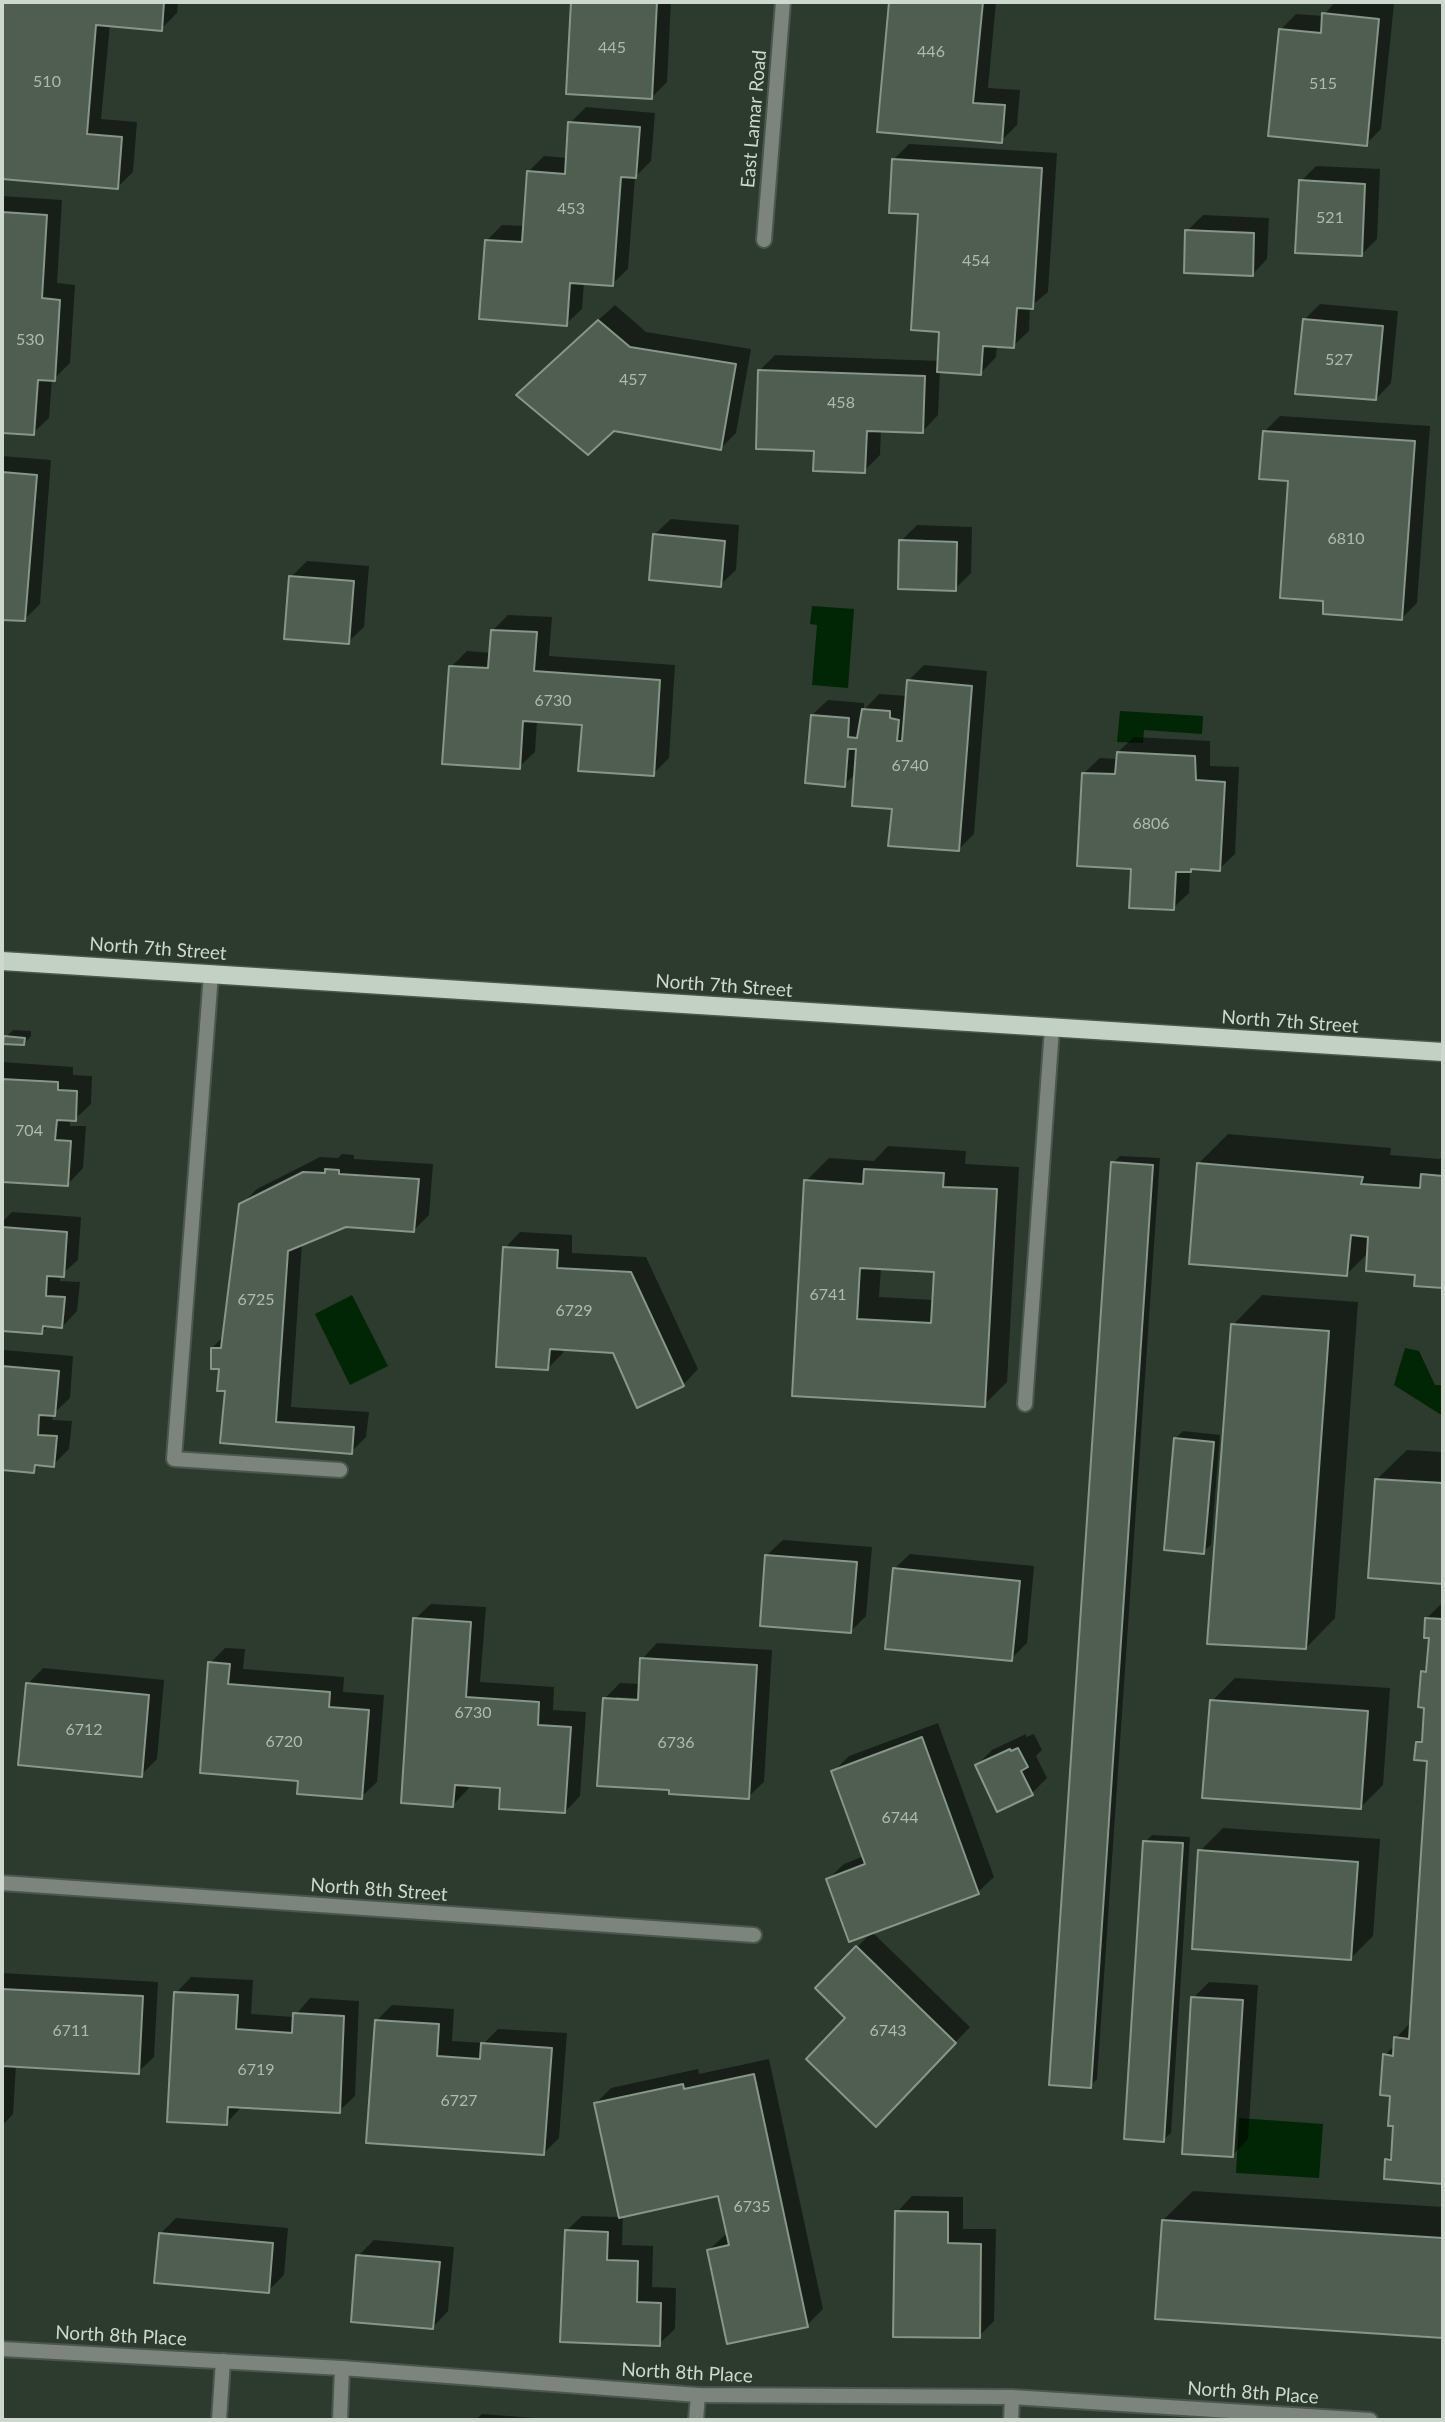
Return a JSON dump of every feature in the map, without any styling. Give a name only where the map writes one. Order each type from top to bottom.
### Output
[{"type":"main road","name":"North 7th Street","points":[[2,961],[1443,1052]]},
{"type":"street","name":"East Lamar Road","points":[[764,240],[783,2]]},
{"type":"street","points":[[211,974],[174,1459],[340,1470]]},
{"type":"street","points":[[1025,1404],[1052,1028]]},
{"type":"street","name":"North 8th Street","points":[[2,1883],[754,1935]]},
{"type":"street","name":"North 8th Place","points":[[2,2349],[342,2368],[698,2395],[1012,2397],[1370,2420]]},
{"type":"street","points":[[219,2420],[223,2361]]},
{"type":"street","points":[[340,2420],[342,2368]]},
{"type":"street","points":[[696,2420],[698,2395]]},
{"type":"street","points":[[1010,2420],[1012,2397]]},
{"type":"shaded area","points":[[812,606],[854,609],[848,688],[812,685],[817,625],[810,624]]},
{"type":"shaded area","points":[[1120,711],[1203,716],[1202,734],[1144,730],[1143,743],[1117,742]]},
{"type":"shaded area","points":[[352,1295],[388,1366],[350,1385],[315,1314]]},
{"type":"shaded area","points":[[1405,1348],[1419,1351],[1435,1385],[1443,1385],[1443,1416],[1394,1385]]},
{"type":"shaded area","points":[[1239,2118],[1323,2124],[1319,2178],[1236,2173]]},
{"type":"building","points":[[2,2],[164,2],[162,31],[96,25],[87,134],[122,137],[118,189],[2,179]]},
{"type":"building","points":[[571,2],[657,2],[652,99],[566,94]]},
{"type":"building","points":[[889,2],[983,2],[973,103],[1005,105],[1002,143],[877,132]]},
{"type":"building","points":[[1322,13],[1379,19],[1367,146],[1268,136],[1279,29],[1321,33]]},
{"type":"building","points":[[568,122],[640,127],[636,178],[621,177],[613,286],[570,283],[567,326],[479,319],[485,240],[522,242],[527,171],[565,174]]},
{"type":"building","points":[[892,159],[1042,168],[1033,309],[1017,308],[1014,348],[983,346],[981,375],[937,372],[939,332],[911,330],[918,214],[889,213]]},
{"type":"building","points":[[1299,180],[1365,184],[1362,256],[1295,253]]},
{"type":"building","points":[[2,212],[47,215],[42,298],[60,300],[55,381],[38,380],[34,435],[2,433]]},
{"type":"building","points":[[1185,230],[1254,233],[1253,276],[1184,273]]},
{"type":"building","points":[[1303,319],[1383,326],[1376,400],[1295,394]]},
{"type":"building","points":[[598,320],[630,347],[736,364],[721,450],[614,431],[588,455],[516,395]]},
{"type":"building","points":[[758,370],[925,376],[923,433],[867,431],[865,473],[813,471],[814,451],[756,449]]},
{"type":"building","points":[[1263,431],[1415,441],[1402,620],[1323,614],[1323,601],[1280,598],[1288,481],[1259,479]]},
{"type":"building","points":[[2,472],[37,475],[25,621],[2,620]]},
{"type":"building","points":[[653,534],[725,541],[721,587],[649,580]]},
{"type":"building","points":[[899,540],[957,542],[956,591],[898,589]]},
{"type":"building","points":[[289,576],[354,581],[349,644],[284,639]]},
{"type":"building","points":[[491,630],[537,632],[534,671],[660,680],[654,776],[578,771],[582,725],[523,721],[520,769],[442,764],[449,666],[488,668]]},
{"type":"building","points":[[907,680],[972,686],[959,851],[888,846],[892,809],[852,806],[856,749],[848,749],[845,787],[805,783],[811,715],[849,718],[848,737],[857,738],[862,709],[890,711],[890,718],[899,720],[897,741],[902,741]]},
{"type":"building","points":[[1117,752],[1195,756],[1196,780],[1225,782],[1220,871],[1191,869],[1191,872],[1176,872],[1174,910],[1129,908],[1131,869],[1077,866],[1082,773],[1115,774]]},
{"type":"building","points":[[4,1036],[25,1038],[24,1045],[3,1044]]},
{"type":"building","points":[[2,1079],[58,1082],[58,1090],[77,1091],[76,1121],[57,1120],[55,1140],[71,1141],[68,1186],[2,1182]]},
{"type":"building","points":[[1111,1162],[1153,1165],[1091,2088],[1049,2085]]},
{"type":"building","points":[[1197,1163],[1363,1177],[1361,1184],[1420,1188],[1421,1174],[1443,1176],[1443,1288],[1414,1286],[1415,1275],[1366,1271],[1368,1237],[1351,1235],[1347,1276],[1189,1264]]},
{"type":"building","points":[[325,1169],[339,1170],[339,1174],[419,1179],[414,1232],[346,1227],[288,1251],[276,1422],[354,1427],[352,1454],[220,1443],[225,1391],[217,1391],[219,1369],[211,1369],[211,1348],[221,1348],[239,1204],[303,1172],[325,1173]]},
{"type":"building","points":[[864,1169],[944,1173],[943,1187],[997,1189],[985,1407],[792,1396],[804,1180],[863,1184]],"holes":[[[860,1268],[934,1272],[931,1323],[857,1319]]]},
{"type":"building","points":[[2,1227],[67,1232],[64,1277],[47,1276],[46,1296],[65,1297],[62,1328],[43,1326],[42,1334],[2,1331]]},
{"type":"building","points":[[503,1247],[558,1250],[557,1268],[631,1272],[684,1386],[637,1408],[613,1353],[550,1349],[548,1370],[496,1367]]},
{"type":"building","points":[[1231,1324],[1329,1331],[1306,1649],[1207,1644]]},
{"type":"building","points":[[2,1366],[59,1371],[55,1416],[39,1415],[38,1435],[57,1436],[54,1467],[35,1465],[34,1473],[2,1470]]},
{"type":"building","points":[[1174,1438],[1214,1442],[1204,1554],[1164,1550]]},
{"type":"building","points":[[1375,1479],[1443,1483],[1443,1584],[1368,1578]]},
{"type":"building","points":[[765,1555],[857,1562],[851,1633],[760,1626]]},
{"type":"building","points":[[893,1568],[1020,1581],[1012,1661],[885,1649]]},
{"type":"building","points":[[413,1618],[471,1622],[466,1697],[539,1702],[538,1725],[571,1727],[565,1813],[499,1809],[500,1788],[455,1785],[453,1807],[401,1803]]},
{"type":"building","points":[[1425,1618],[1443,1619],[1443,2184],[1384,2179],[1385,2159],[1391,2160],[1393,2126],[1388,2126],[1390,2096],[1380,2095],[1383,2054],[1393,2056],[1394,2037],[1409,2039],[1427,1761],[1414,1760],[1416,1742],[1422,1742],[1424,1708],[1418,1707],[1421,1671],[1426,1672],[1429,1638],[1424,1638]]},
{"type":"building","points":[[640,1658],[757,1665],[749,1799],[669,1794],[669,1790],[597,1786],[603,1698],[638,1700]]},
{"type":"building","points":[[208,1662],[230,1664],[228,1684],[330,1692],[329,1707],[369,1710],[362,1799],[297,1794],[298,1781],[200,1773]]},
{"type":"building","points":[[26,1683],[149,1695],[142,1777],[18,1765]]},
{"type":"building","points":[[1210,1700],[1368,1711],[1361,1809],[1202,1798]]},
{"type":"building","points":[[922,1737],[979,1894],[849,1942],[826,1879],[865,1864],[831,1771]]},
{"type":"building","points":[[1018,1748],[1028,1767],[1021,1771],[1033,1795],[997,1812],[975,1765]]},
{"type":"building","points":[[1143,1841],[1183,1843],[1164,2142],[1124,2139]]},
{"type":"building","points":[[1198,1850],[1358,1862],[1351,1960],[1192,1949]]},
{"type":"building","points":[[856,1946],[956,2043],[876,2127],[806,2059],[845,2018],[815,1988]]},
{"type":"building","points":[[2,1989],[143,1996],[139,2074],[2,2066]]},
{"type":"building","points":[[174,1992],[238,1995],[236,2029],[292,2033],[293,2013],[344,2016],[340,2113],[228,2107],[227,2125],[167,2122]]},
{"type":"building","points":[[1191,1997],[1243,2000],[1233,2157],[1182,2154]]},
{"type":"building","points":[[375,2020],[439,2024],[437,2056],[480,2059],[481,2043],[552,2048],[544,2155],[366,2143]]},
{"type":"building","points":[[754,2074],[808,2327],[727,2344],[707,2250],[729,2245],[718,2196],[619,2218],[594,2103],[683,2084],[684,2089]]},
{"type":"building","points":[[895,2211],[948,2212],[948,2243],[981,2244],[980,2338],[893,2337]]},
{"type":"building","points":[[1162,2220],[1443,2238],[1443,2338],[1155,2319]]},
{"type":"building","points":[[565,2230],[608,2232],[607,2260],[638,2261],[637,2302],[661,2303],[660,2346],[560,2342]]},
{"type":"building","points":[[159,2233],[273,2243],[269,2293],[154,2283]]},
{"type":"building","points":[[356,2255],[440,2262],[433,2329],[351,2322]]}]
